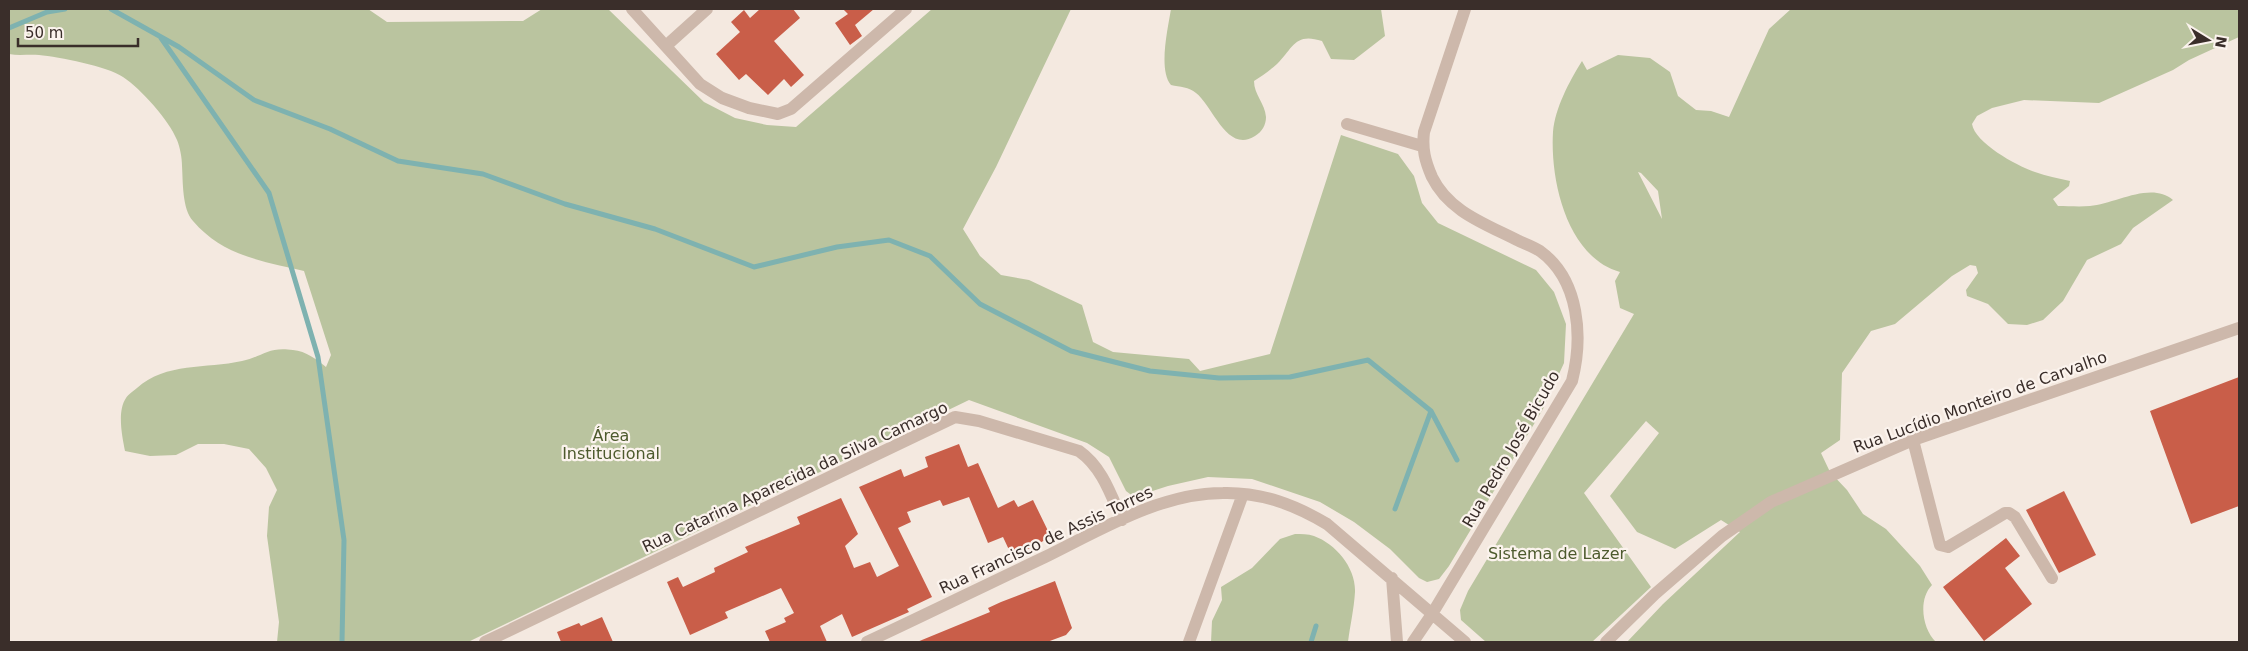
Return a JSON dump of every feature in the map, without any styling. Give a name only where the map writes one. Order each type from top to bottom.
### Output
[{"type":"street","points":[[632,9],[667,45],[700,84],[722,98],[749,108],[778,114],[791,109],[906,9]]},
{"type":"street","points":[[667,45],[707,9]]},
{"type":"street","points":[[1348,124],[1422,146],[1428,120],[1466,9]]},
{"type":"street","name":"Rua Pedro José Bicudo","points":[[1413,642],[1432,614],[1572,381],[1577,362],[1579,340],[1573,302],[1566,283],[1554,266],[1540,251],[1466,214],[1449,202],[1438,188],[1424,156],[1422,146]]},
{"type":"street","name":"Rua Lucídio Monteiro de Carvalho","points":[[1606,642],[1655,594],[1715,542],[1771,502],[1913,440],[2239,328]]},
{"type":"street","name":"Rua Catarina Aparecida da Silva Camargo","points":[[485,642],[955,417],[979,421],[1079,452],[1091,460],[1098,469],[1122,520]]},
{"type":"street","points":[[1913,440],[1940,545],[1948,547],[2009,512],[2015,517],[2052,578]]},
{"type":"street","name":"Rua Francisco de Assis Torres","points":[[867,642],[1122,520],[1173,500],[1222,492],[1281,501],[1305,511],[1327,524],[1465,642]]},
{"type":"street","points":[[1188,642],[1243,494]]},
{"type":"street","points":[[1392,578],[1397,642]]},
{"type":"green space","name":"Área Institucional","points":[[9,9],[368,9],[387,22],[523,21],[542,9],[608,9],[704,102],[735,118],[767,125],[796,127],[932,9],[1071,9],[996,167],[963,229],[980,256],[1001,275],[1029,280],[1082,305],[1093,342],[1113,352],[1189,359],[1200,371],[1270,354],[1341,135],[1398,154],[1414,176],[1422,203],[1438,223],[1536,270],[1554,292],[1566,324],[1564,363],[1543,409],[1449,566],[1439,579],[1427,582],[1419,578],[1390,549],[1354,522],[1320,502],[1252,479],[1208,477],[1168,486],[1134,497],[1126,491],[1109,457],[1087,443],[969,400],[468,642],[277,642],[279,622],[267,536],[269,507],[277,490],[266,468],[249,449],[224,444],[198,444],[176,455],[150,456],[125,451],[121,417],[123,403],[131,393],[148,380],[173,370],[242,361],[277,349],[307,354],[326,367],[331,355],[304,271],[258,260],[230,250],[205,233],[189,216],[184,195],[181,156],[177,140],[168,123],[154,106],[130,82],[106,69],[48,56],[9,54]]},
{"type":"green space","points":[[1171,9],[1381,9],[1385,36],[1354,60],[1331,59],[1322,41],[1306,39],[1295,43],[1277,64],[1254,81],[1254,86],[1264,107],[1266,117],[1262,130],[1255,136],[1245,140],[1236,139],[1221,126],[1196,93],[1187,88],[1171,85],[1167,78],[1164,59]]},
{"type":"green space","name":"Sistema de Lazer","points":[[1791,9],[2239,9],[2239,37],[2189,60],[2173,70],[2099,103],[2024,100],[1992,108],[1977,116],[1972,124],[1975,131],[1981,139],[1998,153],[2027,169],[2070,181],[2069,186],[2053,199],[2058,206],[2090,206],[2144,193],[2164,195],[2173,200],[2133,228],[2121,244],[2087,260],[2063,301],[2043,320],[2027,325],[2008,324],[1988,304],[1967,296],[1966,290],[1978,273],[1976,266],[1970,265],[1952,276],[1895,324],[1871,331],[1842,373],[1840,440],[1821,453],[1830,472],[1847,490],[1863,514],[1886,529],[1920,566],[1932,585],[1923,606],[1925,622],[1936,642],[1627,642],[1663,604],[1740,532],[1721,520],[1675,549],[1637,532],[1610,496],[1659,433],[1646,421],[1584,493],[1651,587],[1592,642],[1486,642],[1461,620],[1460,610],[1468,591],[1634,314],[1620,308],[1615,281],[1620,272],[1602,264],[1587,251],[1565,215],[1559,194],[1553,151],[1554,123],[1563,95],[1582,61],[1587,70],[1618,55],[1650,58],[1670,72],[1678,96],[1696,110],[1711,111],[1729,117],[1769,29]],"holes":[[[1638,172],[1658,191],[1662,219]]]},
{"type":"green space","points":[[1295,534],[1312,535],[1330,545],[1343,558],[1352,574],[1355,592],[1348,642],[1211,642],[1212,621],[1222,600],[1221,587],[1252,568],[1280,539]]},
{"type":"building","points":[[760,9],[793,9],[800,18],[774,41],[804,75],[791,87],[784,79],[768,95],[746,74],[739,80],[716,54],[740,32],[731,22],[744,10],[750,18]]},
{"type":"building","points":[[843,9],[874,9],[855,25],[862,36],[850,45],[835,23],[848,14]]},
{"type":"building","points":[[2239,377],[2239,506],[2191,524],[2150,411]]},
{"type":"building","points":[[959,444],[968,467],[978,463],[998,508],[1014,500],[1018,507],[1033,500],[1051,537],[1026,550],[1024,547],[1010,552],[1003,537],[988,543],[969,497],[943,506],[940,500],[907,512],[911,522],[898,528],[932,597],[907,609],[909,612],[852,637],[842,614],[820,626],[827,642],[770,642],[765,631],[786,622],[784,618],[794,613],[781,588],[725,612],[728,618],[690,635],[667,582],[678,577],[683,587],[715,572],[714,568],[748,552],[745,547],[800,524],[797,517],[841,498],[858,534],[845,546],[854,568],[870,562],[877,577],[899,566],[859,487],[901,469],[904,477],[928,467],[925,457]]},
{"type":"building","points":[[2064,491],[2096,555],[2059,573],[2026,510]]},
{"type":"building","points":[[2006,538],[2020,556],[2005,568],[2032,604],[1984,641],[1943,587]]},
{"type":"building","points":[[1055,581],[1072,628],[1066,635],[1047,642],[917,642],[990,612],[988,608],[1001,602]]},
{"type":"building","points":[[602,617],[613,642],[561,642],[557,632],[579,623],[581,626]]},
{"type":"waterway","points":[[9,28],[47,12],[65,9]]},
{"type":"waterway","points":[[111,9],[179,47],[254,100],[330,129],[398,161],[483,174],[565,204],[655,229],[754,267],[837,247],[889,240],[930,256],[980,304],[1071,351],[1150,371],[1219,378],[1290,377],[1368,360],[1431,411],[1457,460]]},
{"type":"waterway","points":[[161,38],[269,193],[318,357],[344,540],[342,642]]},
{"type":"waterway","points":[[1395,509],[1431,411]]},
{"type":"waterway","points":[[1311,642],[1316,626]]}]
